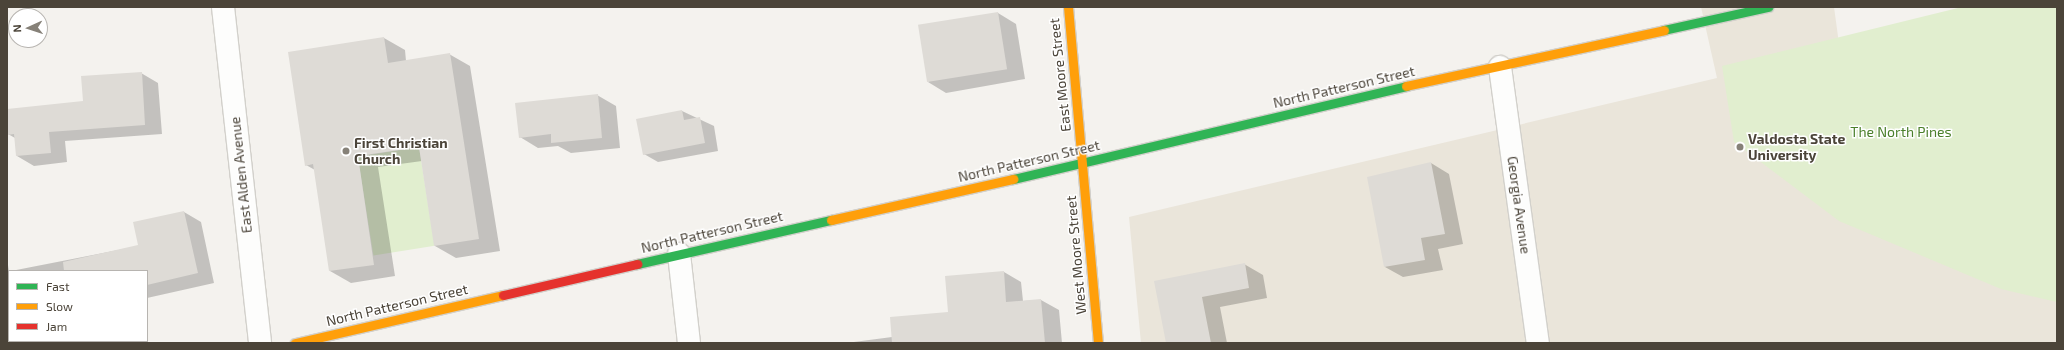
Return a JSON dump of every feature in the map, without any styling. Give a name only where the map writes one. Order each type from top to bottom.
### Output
[{"type":"main road","name":"East Moore Street","points":[[1068,7],[1083,164]]},
{"type":"main road","name":"North Patterson Street","points":[[295,343],[679,254],[1083,164],[1337,101],[1500,67],[1768,7]]},
{"type":"main road","name":"West Moore Street","points":[[1083,164],[1098,343]]},
{"type":"street","name":"East Alden Avenue","points":[[223,7],[260,343]]},
{"type":"street","name":"Georgia Avenue","points":[[1500,67],[1538,343]]},
{"type":"street","points":[[679,254],[689,343]]},
{"type":"shaded area","name":"Valdosta State University","points":[[1701,7],[1834,7],[1840,51],[2057,7],[2057,343],[1141,343],[1129,217],[1717,78]]},
{"type":"green space","name":"The North Pines","points":[[1962,7],[2057,7],[2057,302],[2001,289],[1839,221],[1734,142],[1722,66]]},
{"type":"green space","points":[[419,147],[435,246],[373,255],[358,157]]},
{"type":"building","points":[[998,12],[1007,69],[927,82],[918,25]]},
{"type":"building","name":"First Christian Church","points":[[384,37],[388,63],[450,53],[479,239],[434,246],[419,147],[358,156],[374,265],[329,271],[313,164],[305,166],[288,52]]},
{"type":"building","points":[[142,72],[145,125],[49,132],[51,153],[16,156],[14,134],[7,135],[7,109],[83,101],[81,76]]},
{"type":"building","points":[[598,94],[602,138],[551,143],[551,134],[519,138],[515,103]]},
{"type":"building","points":[[682,110],[684,120],[700,117],[705,143],[643,155],[636,119]]},
{"type":"building","points":[[1431,162],[1445,234],[1421,238],[1425,260],[1384,267],[1367,177]]},
{"type":"building","points":[[184,211],[198,273],[148,285],[148,270],[64,270],[63,262],[138,245],[133,222]]},
{"type":"building","points":[[1245,263],[1249,288],[1202,297],[1211,343],[1166,343],[1154,281]]},
{"type":"building","points":[[1004,271],[1006,302],[1041,299],[1045,343],[892,343],[890,317],[948,312],[945,276]]},
{"type":"traffic: fast","points":[[1664,30],[1768,7]]},
{"type":"traffic: fast","points":[[1013,179],[1406,86]]},
{"type":"traffic: fast","points":[[637,264],[831,220]]},
{"type":"traffic: slow","points":[[1068,7],[1098,343]]},
{"type":"traffic: slow","points":[[1406,86],[1664,30]]},
{"type":"traffic: slow","points":[[831,220],[1013,179]]},
{"type":"traffic: slow","points":[[295,343],[503,295]]},
{"type":"traffic: jam","points":[[503,295],[637,264]]},
{"type":"place","name":"Valdosta State University","points":[[1740,147]]},
{"type":"place","name":"First Christian Church","points":[[346,151]]}]
